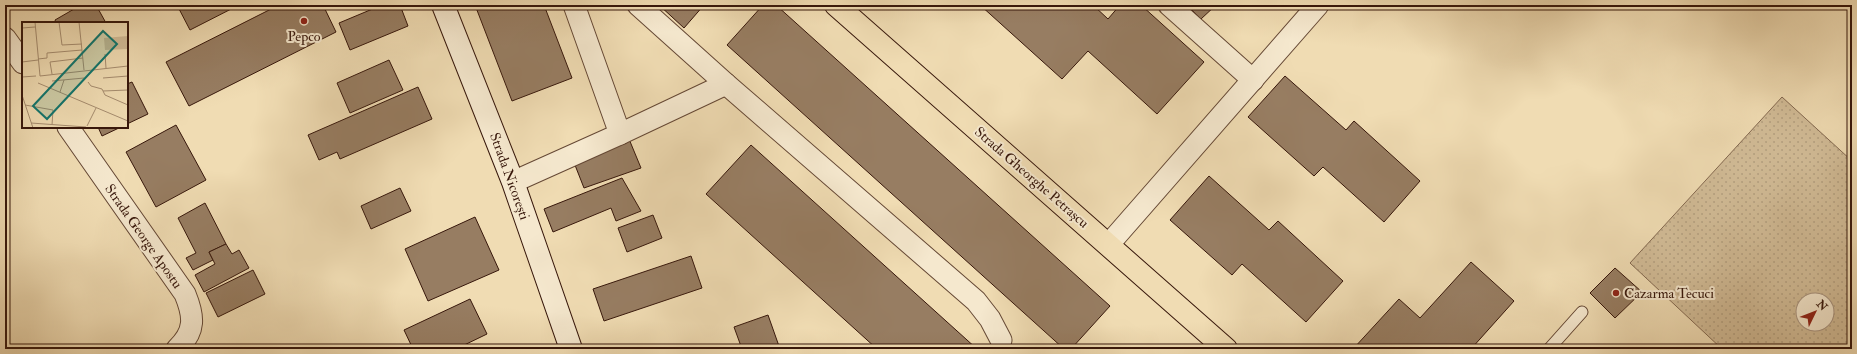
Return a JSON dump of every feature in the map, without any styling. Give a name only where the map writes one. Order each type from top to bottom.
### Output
[{"type":"main road","name":"Strada Nicorești","points":[[443,5],[513,182],[571,349]]},
{"type":"main road","name":"Strada Gheorghe Petrașcu","points":[[836,5],[1109,244],[1226,349]]},
{"type":"street","points":[[574,5],[620,134]]},
{"type":"street","points":[[638,5],[726,84],[976,301],[990,319],[1002,340]]},
{"type":"street","points":[[1169,5],[1253,80]]},
{"type":"street","points":[[1109,244],[1318,5]]},
{"type":"street","points":[[5,38],[22,62]]},
{"type":"street","points":[[513,182],[726,84]]},
{"type":"street","name":"Strada George Apostu","points":[[69,128],[185,294],[192,310],[192,326],[184,343],[177,349]]},
{"type":"lane","points":[[1549,349],[1582,312]]},
{"type":"shaded area","points":[[1782,97],[1852,161],[1852,349],[1722,349],[1630,263]]},
{"type":"building","points":[[81,5],[96,5],[105,22],[56,22],[55,20]]},
{"type":"building","points":[[177,5],[239,5],[190,30]]},
{"type":"building","points":[[279,5],[323,5],[336,32],[189,106],[166,62]]},
{"type":"building","points":[[382,5],[400,5],[408,26],[350,50],[339,23]]},
{"type":"building","points":[[475,5],[544,5],[572,78],[512,101]]},
{"type":"building","points":[[659,5],[704,5],[684,28]]},
{"type":"building","points":[[763,5],[776,5],[1110,306],[1071,349],[1064,349],[727,45]]},
{"type":"building","points":[[980,5],[1093,5],[1108,19],[1120,5],[1141,5],[1204,62],[1157,114],[1088,51],[1062,79]]},
{"type":"building","points":[[1187,5],[1216,5],[1201,19]]},
{"type":"building","points":[[389,60],[403,90],[350,113],[337,83]]},
{"type":"building","points":[[1285,76],[1346,130],[1354,121],[1420,181],[1384,222],[1323,167],[1314,176],[1248,117]]},
{"type":"building","points":[[132,82],[148,114],[128,124],[128,84]]},
{"type":"building","points":[[418,87],[432,119],[340,159],[337,152],[319,160],[308,135]]},
{"type":"building","points":[[176,125],[206,180],[156,207],[126,152]]},
{"type":"building","points":[[98,128],[119,128],[102,136]]},
{"type":"building","points":[[629,139],[641,168],[584,188],[573,160]]},
{"type":"building","points":[[751,145],[977,349],[877,349],[706,194]]},
{"type":"building","points":[[1209,176],[1269,230],[1278,221],[1343,281],[1306,322],[1242,264],[1232,275],[1170,220]]},
{"type":"building","points":[[622,178],[641,211],[616,221],[611,208],[553,232],[544,209]]},
{"type":"building","points":[[400,188],[411,211],[371,229],[361,206]]},
{"type":"building","points":[[205,203],[226,244],[209,252],[213,260],[193,270],[186,258],[196,253],[178,218]]},
{"type":"building","points":[[653,215],[662,238],[627,252],[618,228]]},
{"type":"building","points":[[475,217],[499,270],[428,301],[405,249]]},
{"type":"building","points":[[226,244],[232,254],[239,250],[249,268],[204,292],[195,275],[215,264],[209,252]]},
{"type":"building","points":[[691,256],[702,288],[604,321],[593,289]]},
{"type":"building","points":[[1471,262],[1514,301],[1471,349],[1353,349],[1399,299],[1420,318]]},
{"type":"building","name":"Cazarma Tecuci","points":[[1615,268],[1642,292],[1615,318],[1590,293]]},
{"type":"building","points":[[253,270],[265,294],[218,317],[206,293]]},
{"type":"building","points":[[470,299],[487,334],[456,349],[413,349],[404,330]]},
{"type":"building","points":[[768,315],[780,349],[742,349],[734,327]]},
{"type":"place","name":"Pepco","points":[[304,21]]},
{"type":"place","name":"Cazarma Tecuci","points":[[1616,293]]}]
